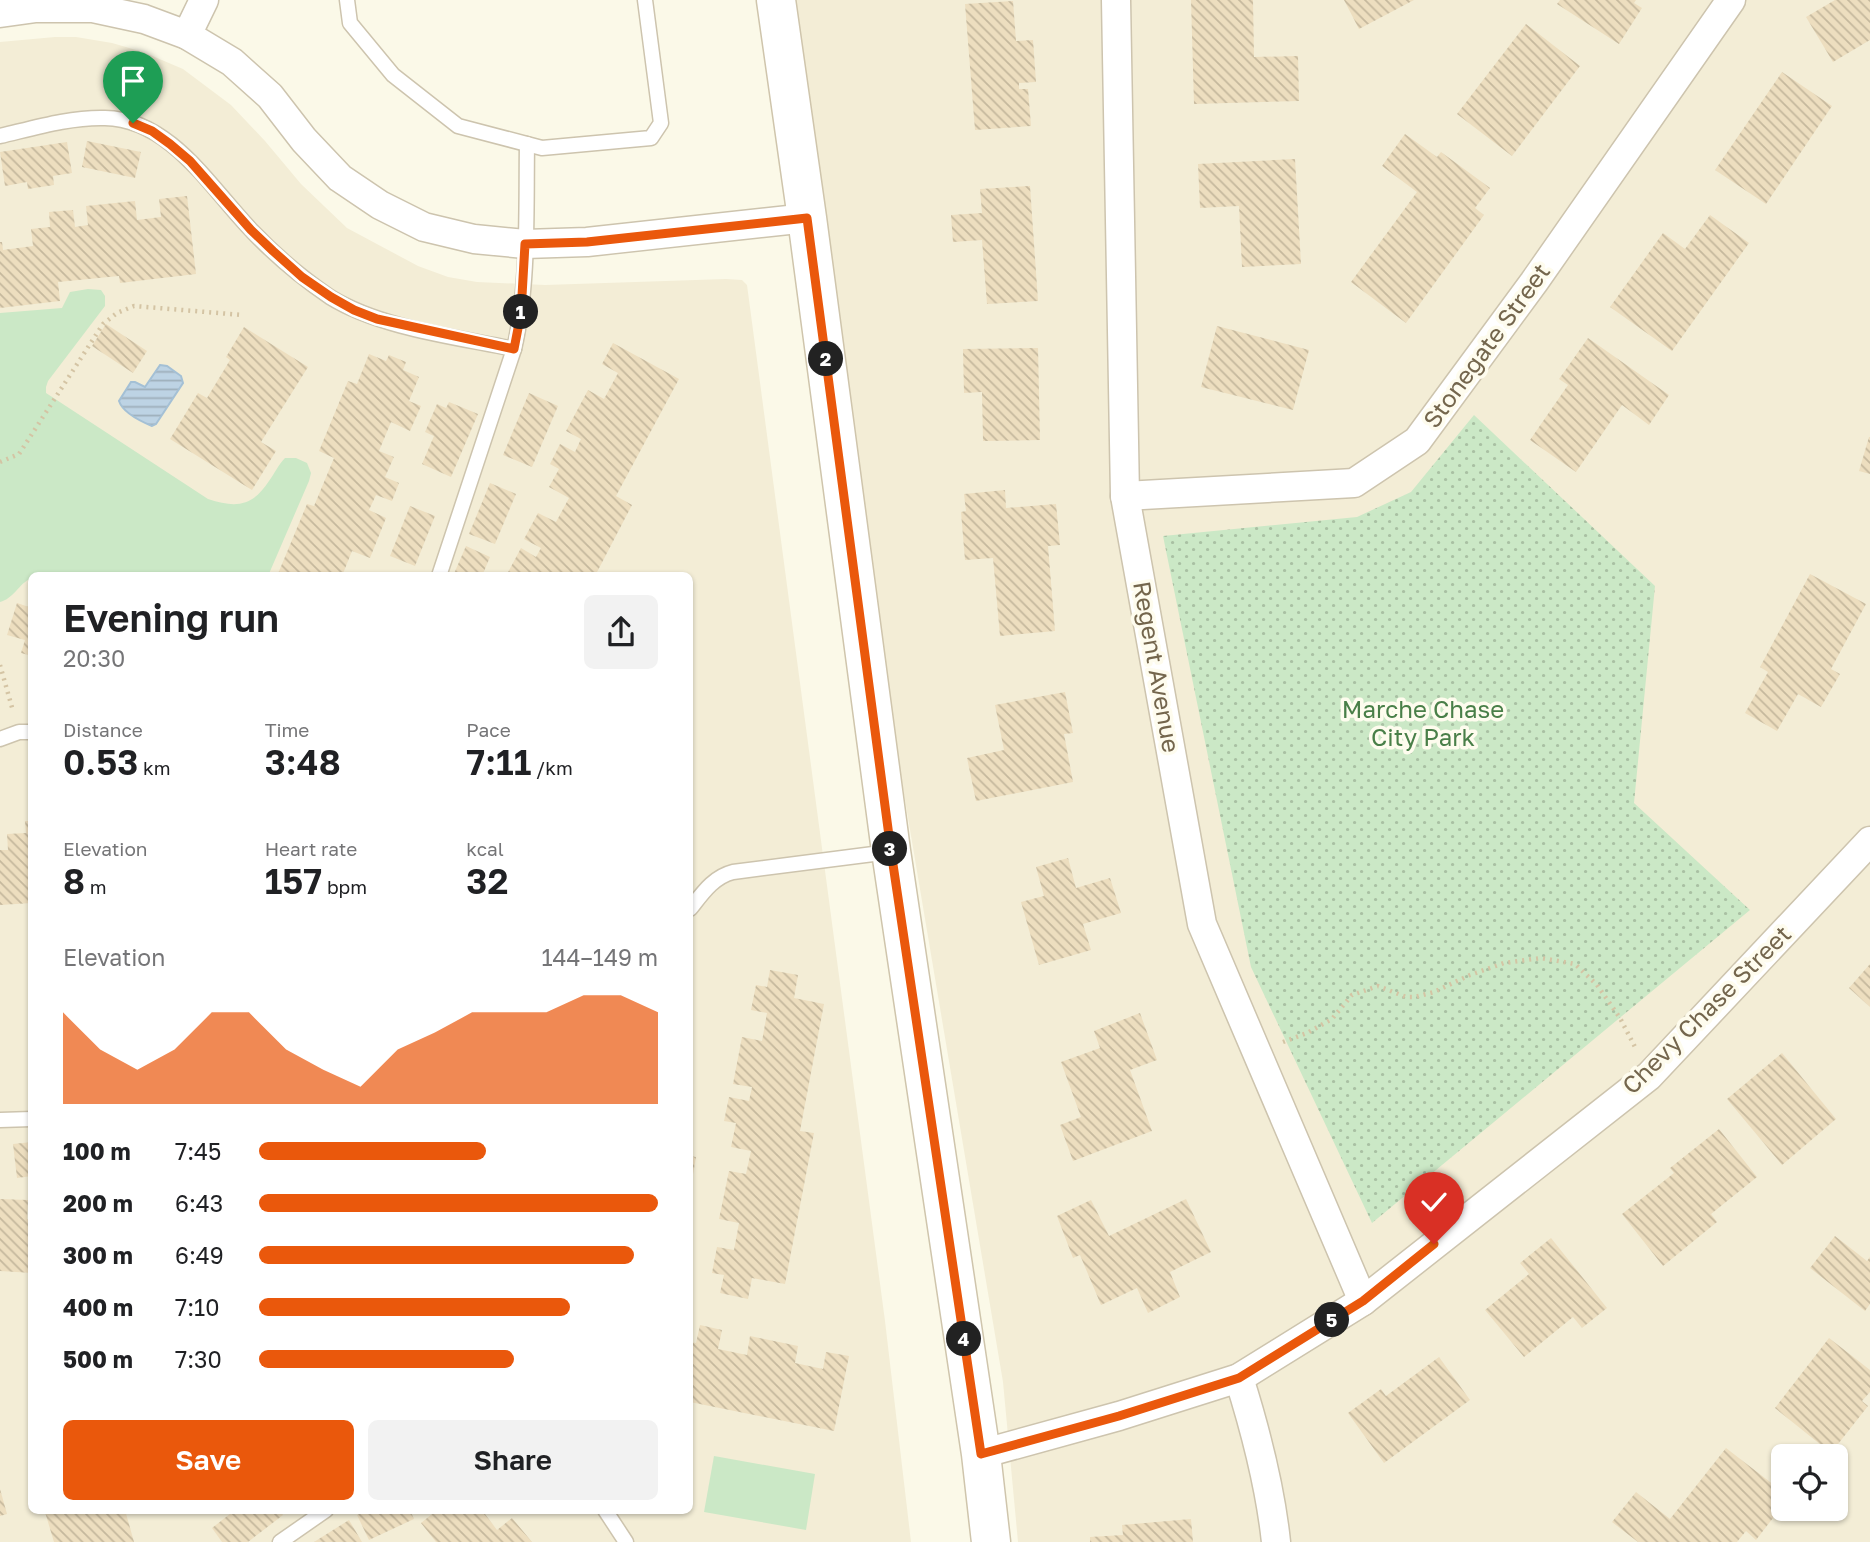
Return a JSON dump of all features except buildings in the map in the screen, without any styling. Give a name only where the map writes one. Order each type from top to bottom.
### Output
[{"type":"main road","points":[[776,0],[891,851],[981,1454],[990,1542]]},
{"type":"street","points":[[187,35],[204,0]]},
{"type":"street","name":"Regent Avenue","points":[[1116,0],[1125,496],[1202,924],[1363,1301]]},
{"type":"street","name":"Stonegate Street","points":[[1125,496],[1354,483],[1417,441],[1534,282],[1731,0]]},
{"type":"street","points":[[0,13],[36,8],[93,8],[144,19],[187,35],[232,62],[270,96],[304,140],[340,178],[380,205],[424,227],[474,239],[525,244],[587,242],[807,218]]},
{"type":"street","name":"Chevy Chase Street","points":[[981,1454],[1133,1412],[1239,1378],[1363,1301],[1649,1076],[1870,841]]},
{"type":"street","points":[[1239,1378],[1266,1473],[1276,1542]]},
{"type":"lane","points":[[347,0],[350,23],[393,75],[457,126],[542,148],[651,138],[661,123],[645,0]]},
{"type":"lane","points":[[0,136],[81,118],[107,117],[133,123],[152,131],[190,161],[251,230],[302,277],[331,297],[377,319],[514,349]]},
{"type":"lane","points":[[440,572],[514,349],[521,313],[527,144]]},
{"type":"lane","points":[[0,739],[25,732]]},
{"type":"lane","points":[[693,905],[722,875],[891,851]]},
{"type":"lane","points":[[0,1120],[28,1119]]},
{"type":"lane","points":[[280,1542],[320,1514]]},
{"type":"lane","points":[[608,1514],[626,1542]]},
{"type":"path","points":[[0,462],[19,454],[103,324],[117,313],[134,306],[242,315]]},
{"type":"path","points":[[0,665],[25,732]]},
{"type":"path","points":[[1256,1051],[1307,1033],[1332,1018],[1352,995],[1378,986],[1406,996],[1415,996],[1434,992],[1504,963],[1541,958],[1575,964],[1597,985],[1620,1018],[1649,1076]]},
{"type":"shaded area","points":[[778,0],[1870,0],[1870,1542],[1018,1542],[1003,1382],[807,218]]},
{"type":"shaded area","points":[[76,37],[143,52],[183,69],[231,105],[301,184],[347,228],[418,266],[448,277],[477,282],[545,285],[726,279],[742,280],[747,285],[885,1321],[911,1542],[0,1542],[0,42]]},
{"type":"green space","points":[[101,290],[105,296],[105,306],[48,381],[46,393],[208,499],[218,502],[235,504],[250,500],[263,490],[285,458],[296,458],[307,463],[311,473],[309,481],[270,572],[28,572],[28,580],[9,598],[0,602],[0,313],[62,308],[70,292]]},
{"type":"green space","name":"Marche Chase City Park","points":[[1474,415],[1655,586],[1634,803],[1750,910],[1372,1223],[1251,967],[1163,536],[1357,517],[1411,492]]},
{"type":"green space","points":[[714,1456],[815,1474],[806,1530],[704,1512]]},
{"type":"water","points":[[160,365],[167,366],[181,376],[183,383],[152,426],[128,413],[119,401],[131,382],[145,387]]},
{"type":"route","points":[[133,123],[152,131],[190,161],[251,230],[302,277],[331,297],[377,319],[514,349],[521,313],[525,244],[587,242],[807,218],[891,851],[981,1454],[1172,1401],[1239,1378],[1363,1301],[1434,1244]]}]
